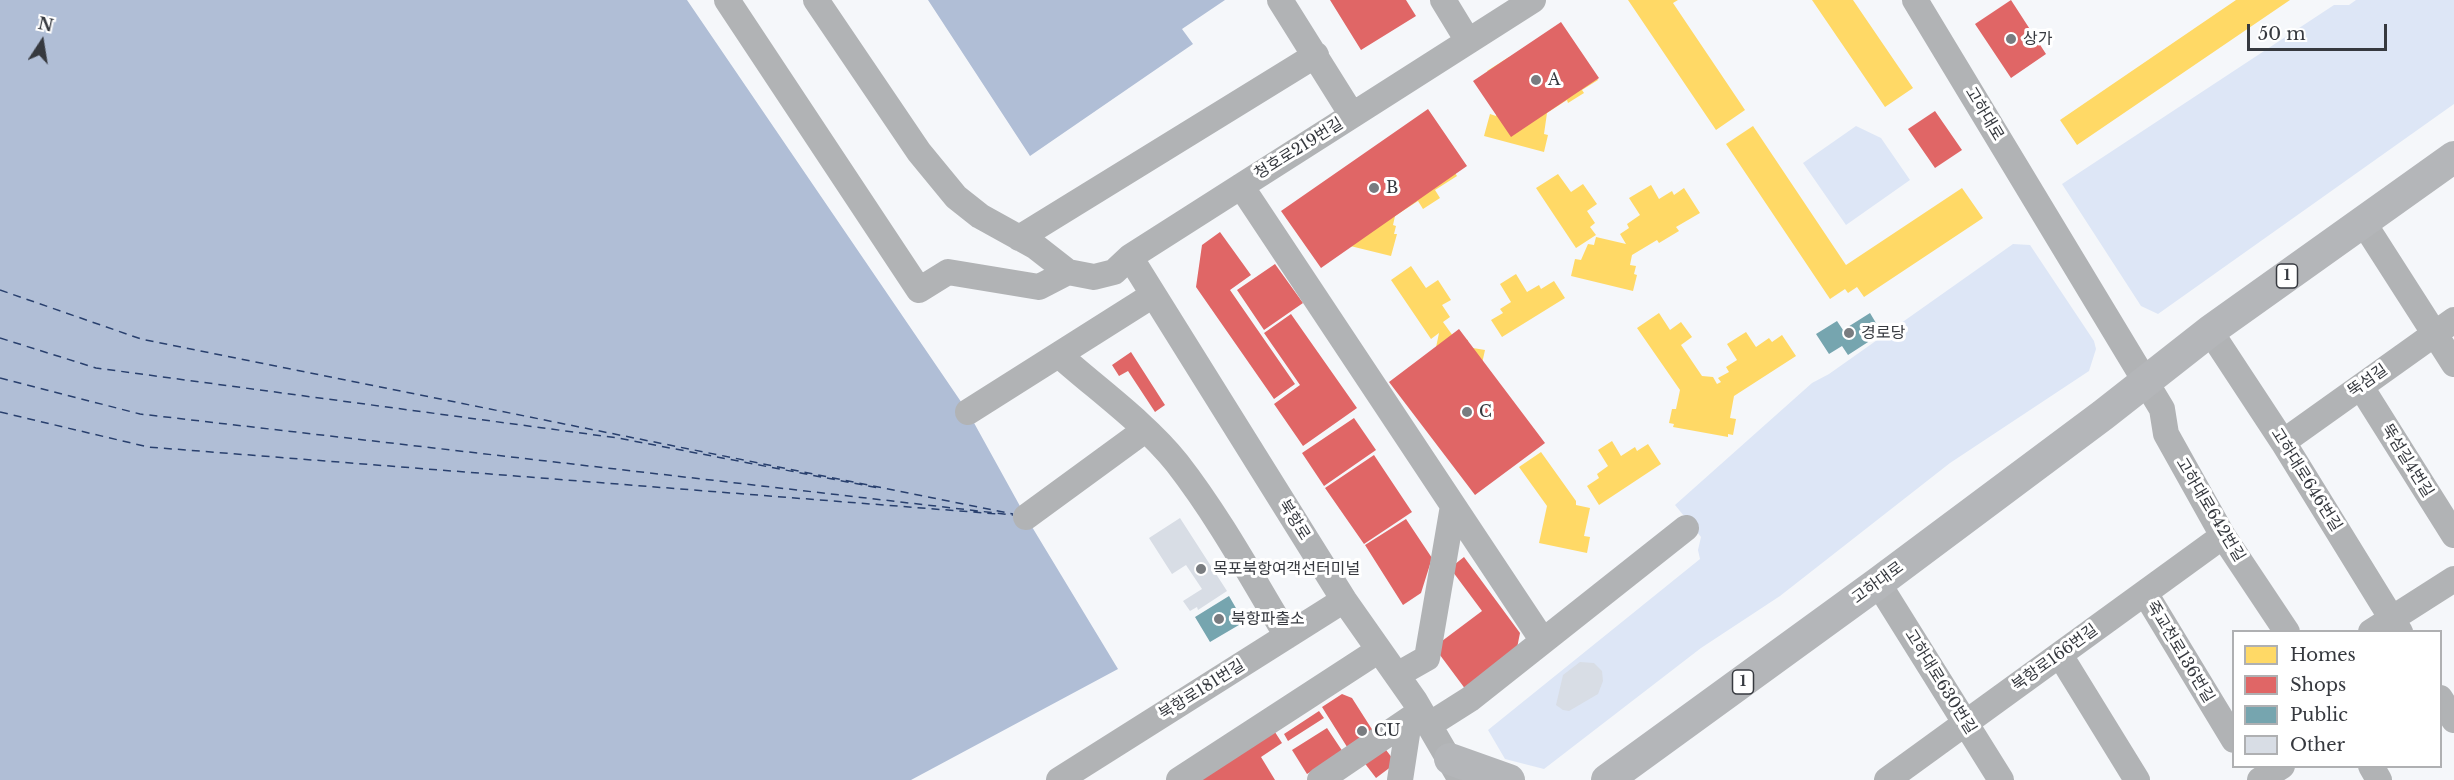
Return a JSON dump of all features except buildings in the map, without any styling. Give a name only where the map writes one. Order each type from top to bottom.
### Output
[{"type":"main road","name":"고하대로","points":[[1607,780],[1878,583],[2146,383],[2210,331],[2454,157]]},
{"type":"main road","points":[[1436,746],[1509,780]]},
{"type":"street","points":[[728,0],[919,290],[948,272],[1039,287],[1068,272],[1036,247],[980,216],[956,197],[919,152],[816,0]]},
{"type":"street","points":[[1280,0],[1352,115]]},
{"type":"street","points":[[1443,0],[1468,41]]},
{"type":"street","name":"청호로219번길","points":[[1068,272],[1095,277],[1114,272],[1130,257],[1533,0]]},
{"type":"street","name":"고하대로","points":[[1915,0],[2146,383]]},
{"type":"street","points":[[1019,238],[1316,55]]},
{"type":"street","points":[[1241,186],[1542,641]]},
{"type":"street","points":[[2363,222],[2445,327],[2454,364]]},
{"type":"street","name":"북항로","points":[[1130,257],[1344,600],[1397,675],[1436,746]]},
{"type":"street","points":[[968,412],[1153,295]]},
{"type":"street","name":"뚝섬길","points":[[2283,442],[2445,327]]},
{"type":"street","name":"고하대로646번길","points":[[2210,331],[2283,442],[2387,627]]},
{"type":"street","points":[[1059,355],[1145,430],[1176,462],[1222,530],[1287,636]]},
{"type":"street","name":"고하대로642번길","points":[[2146,383],[2162,409],[2166,434],[2223,536],[2286,630]]},
{"type":"street","name":"뚝섬길4번길","points":[[2361,387],[2454,535]]},
{"type":"street","points":[[1026,517],[1145,430]]},
{"type":"street","points":[[1397,675],[1427,658],[1453,506]]},
{"type":"street","points":[[1400,780],[1436,746],[1470,699],[1686,528]]},
{"type":"street","name":"북항로166번길","points":[[1887,780],[2223,536]]},
{"type":"street","points":[[2387,627],[2454,579]]},
{"type":"street","name":"고하대로630번길","points":[[1878,583],[2001,780]]},
{"type":"street","name":"죽교천로136번길","points":[[2145,593],[2232,738]]},
{"type":"street","name":"북항로181번길","points":[[1059,780],[1344,600]]},
{"type":"street","points":[[1179,780],[1380,650]]},
{"type":"street","points":[[2060,655],[2137,780]]},
{"type":"street","points":[[2442,701],[2454,720]]},
{"type":"street","points":[[1320,780],[1436,746]]},
{"type":"street","points":[[2259,780],[2279,768]]},
{"type":"shaded area","points":[[0,0],[687,0],[968,412],[1026,517],[1118,669],[911,780],[0,780]]},
{"type":"shaded area","points":[[928,0],[1225,0],[1182,29],[1193,44],[1030,156]]},
{"type":"shaded area","points":[[2356,0],[2454,0],[2454,104],[2158,314],[2141,306],[2062,184],[2334,5],[2349,5]]},
{"type":"shaded area","points":[[1856,126],[1881,138],[1910,180],[1846,225],[1803,163]]},
{"type":"shaded area","points":[[2013,244],[2030,245],[2094,341],[2096,349],[2089,371],[1950,463],[1780,596],[1701,648],[1544,769],[1505,759],[1488,730],[1700,559],[1698,550],[1701,537],[1675,505],[1812,383],[1829,374]]},
{"type":"ferry route","points":[[0,290],[141,339],[1013,514]]},
{"type":"ferry route","points":[[0,338],[96,368],[618,438],[879,488]]},
{"type":"ferry route","points":[[0,378],[140,414],[1013,515]]},
{"type":"ferry route","points":[[0,412],[148,447],[998,514]]},
{"type":"place","name":"상가","points":[[2011,39]]},
{"type":"place","name":"A","points":[[1536,80]]},
{"type":"place","name":"B","points":[[1374,188]]},
{"type":"place","name":"경로당","points":[[1849,333]]},
{"type":"place","name":"C","points":[[1467,412]]},
{"type":"place","name":"목포북항여객선터미널","points":[[1201,569]]},
{"type":"place","name":"북항파출소","points":[[1219,619]]},
{"type":"place","name":"CU","points":[[1362,731]]}]
